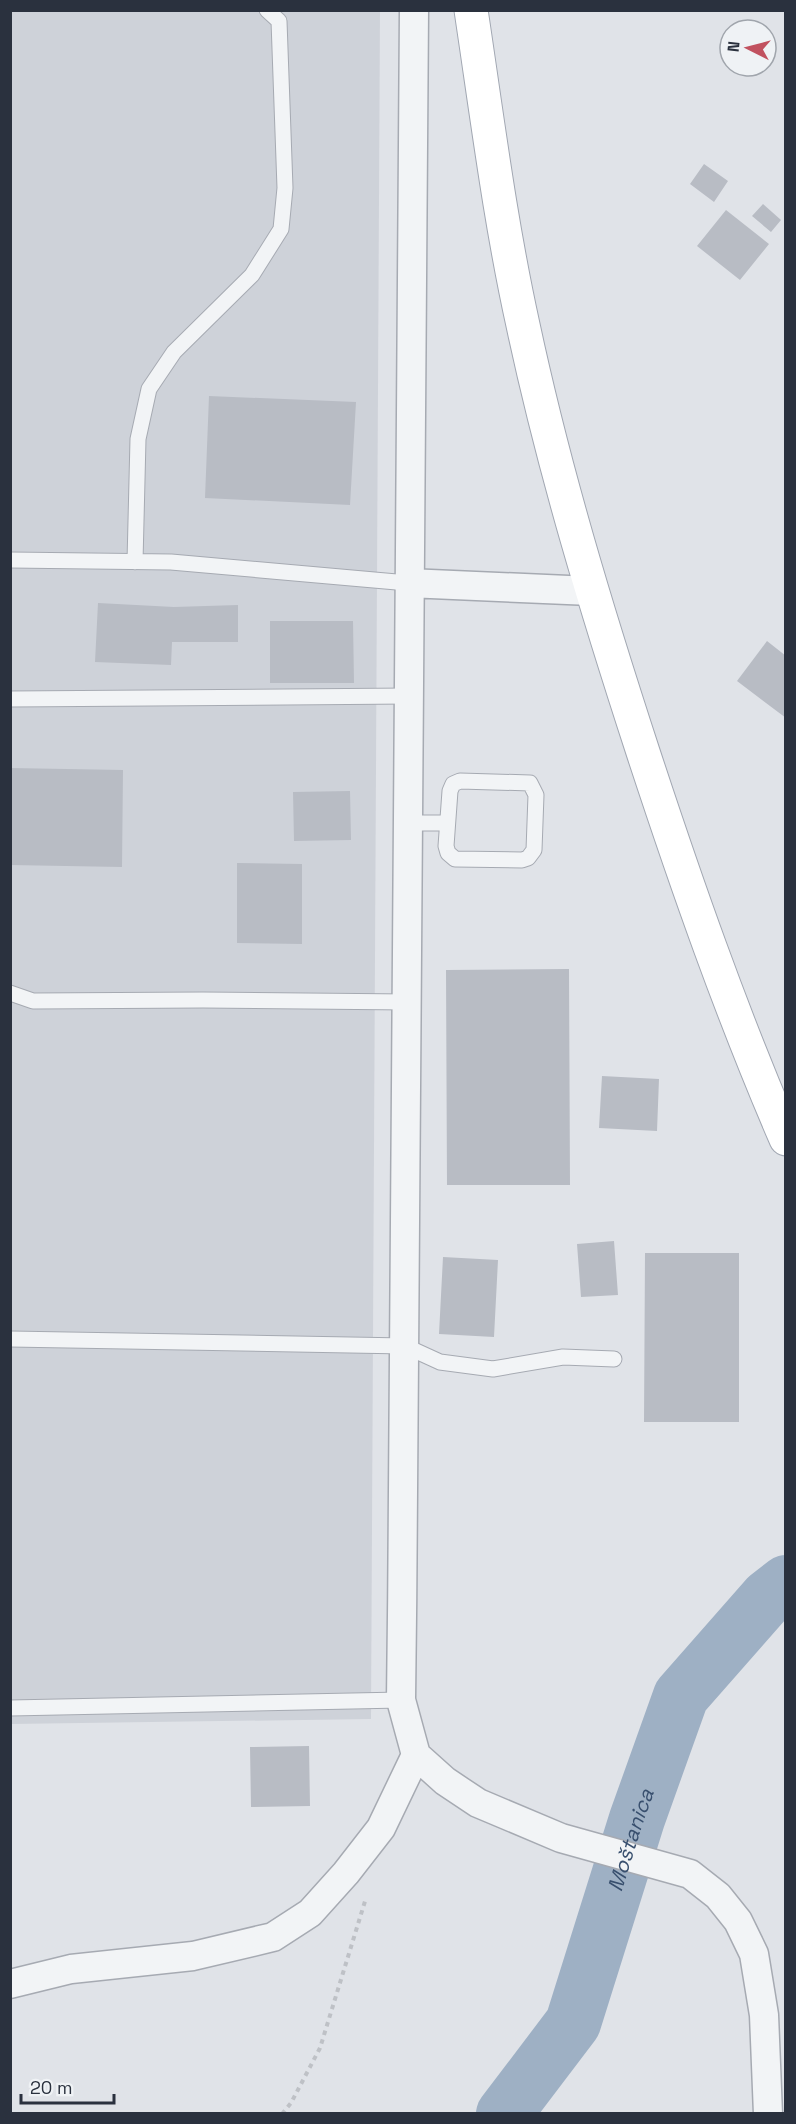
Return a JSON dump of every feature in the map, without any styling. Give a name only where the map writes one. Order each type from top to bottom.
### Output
[{"type":"main road","points":[[471,10],[499,197],[523,324],[554,459],[591,591],[697,915],[742,1036],[786,1139]]},
{"type":"street","points":[[414,10],[401,1701],[416,1755],[445,1781],[478,1803],[561,1838],[690,1874],[718,1896],[738,1921],[753,1954],[764,2015],[768,2114]]},
{"type":"street","points":[[408,583],[591,591]]},
{"type":"street","points":[[13,1982],[71,1969],[193,1956],[273,1937],[310,1912],[353,1864],[381,1827],[416,1755]]},
{"type":"lane","points":[[135,562],[138,439],[149,389],[174,352],[252,275],[281,229],[285,188],[279,21],[267,10]]},
{"type":"lane","points":[[10,560],[171,562],[408,583]]},
{"type":"lane","points":[[10,699],[409,696]]},
{"type":"lane","points":[[459,782],[530,783],[534,789],[536,795],[534,850],[528,858],[522,860],[455,859],[448,853],[446,846],[446,823],[453,784],[459,782]]},
{"type":"lane","points":[[409,823],[446,823]]},
{"type":"lane","points":[[10,993],[33,1001],[408,1002]]},
{"type":"lane","points":[[10,1339],[405,1346],[440,1362],[493,1369],[563,1357],[614,1359]]},
{"type":"lane","points":[[10,1708],[401,1701]]},
{"type":"path","points":[[282,2114],[291,2103],[320,2049],[368,1891]]},
{"type":"shaded area","points":[[10,11],[380,11],[371,1719],[11,1724]]},
{"type":"building","points":[[704,164],[728,181],[714,202],[690,184]]},
{"type":"building","points":[[763,204],[781,220],[771,232],[752,216]]},
{"type":"building","points":[[726,210],[769,244],[740,280],[697,246]]},
{"type":"building","points":[[209,396],[356,402],[350,505],[205,498]]},
{"type":"building","points":[[98,603],[174,607],[238,605],[238,642],[172,642],[171,665],[95,662]]},
{"type":"building","points":[[270,621],[353,621],[354,683],[270,683]]},
{"type":"building","points":[[767,641],[786,656],[786,718],[737,681]]},
{"type":"building","points":[[10,768],[123,770],[122,867],[10,865]]},
{"type":"building","points":[[350,791],[351,840],[294,841],[293,792]]},
{"type":"building","points":[[237,863],[302,864],[302,944],[237,943]]},
{"type":"building","points":[[569,969],[570,1185],[447,1185],[446,970]]},
{"type":"building","points":[[602,1076],[659,1079],[657,1131],[599,1128]]},
{"type":"building","points":[[614,1241],[618,1295],[581,1297],[577,1244]]},
{"type":"building","points":[[645,1253],[739,1253],[739,1422],[644,1422]]},
{"type":"building","points":[[443,1257],[498,1260],[494,1337],[439,1334]]},
{"type":"building","points":[[309,1746],[310,1806],[251,1807],[250,1747]]},
{"type":"waterway","name":"Moštanica","points":[[504,2114],[573,2023],[637,1819],[681,1696],[768,1597],[786,1583]]}]
